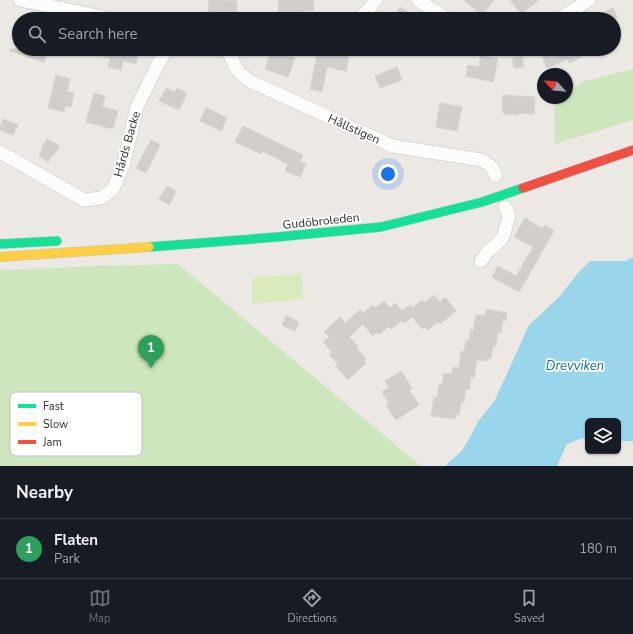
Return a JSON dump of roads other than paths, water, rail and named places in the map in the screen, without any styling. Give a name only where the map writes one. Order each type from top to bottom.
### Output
[{"type":"main road","name":"Gudöbroleden","points":[[0,257],[194,244],[381,227],[482,202],[633,150]]},
{"type":"main road","points":[[471,196],[591,155]]},
{"type":"main road","name":"Gudöbroleden","points":[[255,230],[302,226]]},
{"type":"main road","points":[[0,244],[64,240]]},
{"type":"street","points":[[20,0],[78,12]]},
{"type":"street","points":[[366,12],[376,0]]},
{"type":"street","points":[[418,0],[436,12]]},
{"type":"street","points":[[570,12],[590,0]]},
{"type":"street","name":"Hårds Backe","points":[[0,152],[84,200],[101,198],[113,189],[123,166],[137,107],[163,56]]},
{"type":"street","name":"Hållstigen","points":[[231,56],[234,65],[242,76],[392,146],[482,160],[492,167],[496,176]]},
{"type":"street","points":[[481,261],[487,252],[503,237],[509,216],[506,207]]},
{"type":"water","name":"Drevviken","points":[[633,257],[633,441],[621,441],[621,418],[585,418],[585,437],[567,444],[557,466],[446,466],[461,452],[477,423],[495,400],[529,325],[560,296],[577,274],[590,261],[626,261]]},
{"type":"place","name":"Flaten","points":[[151,368]]}]
